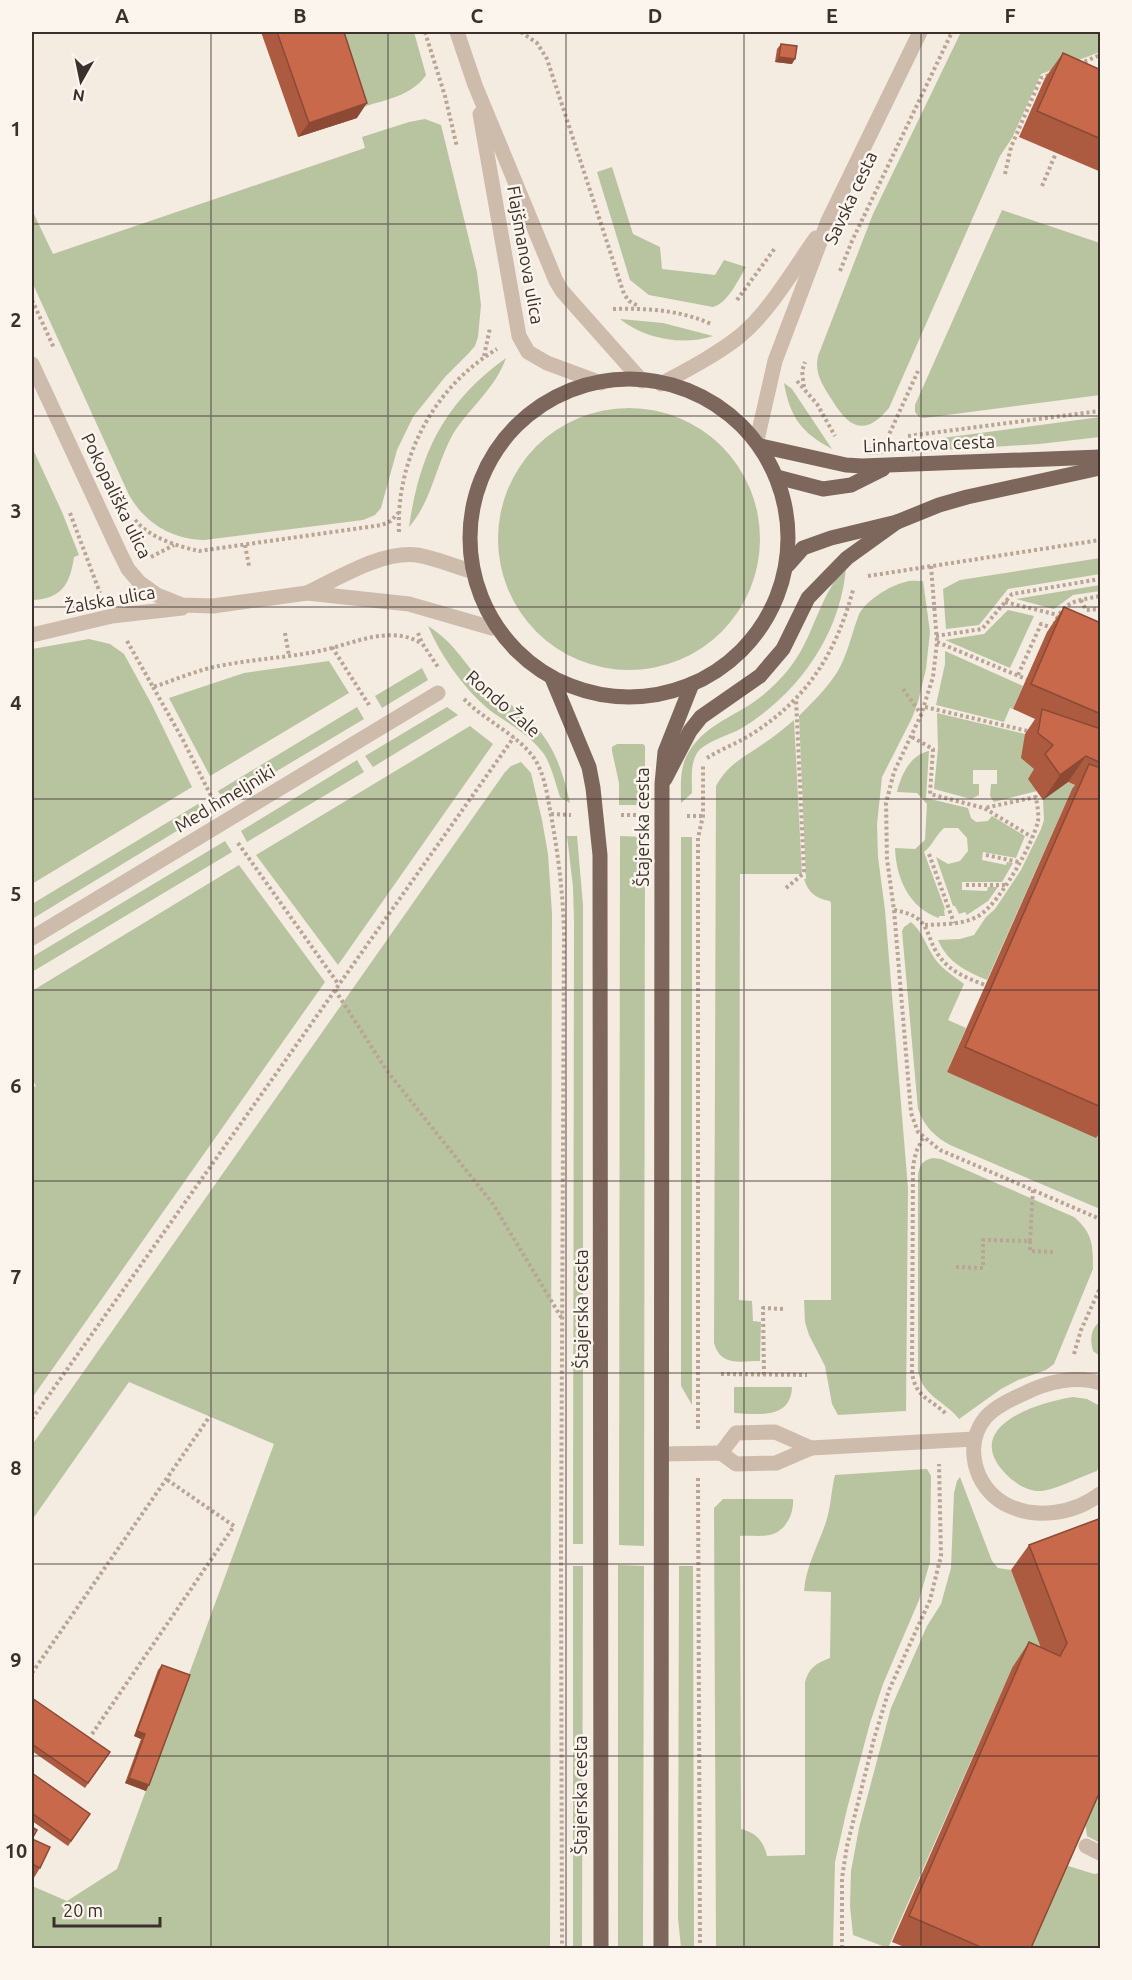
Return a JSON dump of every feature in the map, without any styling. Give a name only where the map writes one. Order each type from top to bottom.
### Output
[{"type":"main road","points":[[642,381],[693,393],[732,416],[759,443],[772,463],[786,505],[789,531],[788,565],[777,602],[757,633],[722,667],[692,684],[648,694],[621,695],[591,691],[552,678],[518,653],[492,628],[479,602],[471,571],[467,538],[471,510],[483,474],[498,447],[516,425],[557,398],[601,383],[642,381]]},
{"type":"main road","name":"Linhartova cesta","points":[[759,443],[846,465],[892,466],[1101,457]]},
{"type":"main road","points":[[777,477],[823,489],[851,485],[892,466]]},
{"type":"main road","points":[[788,565],[803,548],[831,538],[897,522],[939,505],[967,497],[1101,468]]},
{"type":"main road","points":[[662,784],[690,731],[701,717],[760,676],[783,649],[808,598],[847,558],[897,522]]},
{"type":"main road","name":"Štajerska cesta","points":[[552,678],[589,767],[600,855],[601,1948]]},
{"type":"main road","name":"Štajerska cesta","points":[[662,1948],[662,784],[665,752],[692,684]]},
{"type":"street","name":"Flajšmanova ulica","points":[[457,32],[475,85],[556,281],[562,291],[642,381]]},
{"type":"street","name":"Savska cesta","points":[[759,443],[775,361],[828,221],[920,32]]},
{"type":"street","name":"Flajšmanova ulica","points":[[475,85],[519,336],[528,352],[547,363],[601,383]]},
{"type":"street","name":"Savska cesta","points":[[661,384],[738,338],[749,328],[828,221]]},
{"type":"street","name":"Pokopališka ulica","points":[[32,364],[128,568],[139,582],[157,595],[182,605],[197,607],[308,593],[409,604],[492,628]]},
{"type":"street","name":"Pokopališka ulica","points":[[308,593],[382,559],[401,555],[419,556],[471,571]]},
{"type":"street","name":"Žalska ulica","points":[[32,635],[112,616],[149,610],[197,607]]},
{"type":"street","name":"Med hmeljniki","points":[[32,938],[438,693]]},
{"type":"street","points":[[1101,1383],[1066,1380],[1050,1382],[999,1406],[985,1418],[974,1439],[973,1451],[976,1469],[993,1496],[1005,1504],[1030,1512],[1047,1513],[1090,1502],[1101,1494]]},
{"type":"street","points":[[721,1453],[736,1433],[775,1432],[812,1448]]},
{"type":"street","points":[[662,1454],[721,1453],[736,1464],[776,1463],[812,1448],[974,1439]]},
{"type":"street","points":[[1086,1846],[1101,1853]]},
{"type":"path","points":[[521,32],[537,44],[547,59],[624,294],[629,301],[641,308]]},
{"type":"path","name":"Savska cesta","points":[[836,281],[852,240],[952,32]]},
{"type":"path","points":[[1071,66],[1101,55]]},
{"type":"path","points":[[1005,174],[1011,147],[1041,78],[1051,74]]},
{"type":"path","points":[[1042,186],[1056,153]]},
{"type":"path","points":[[734,304],[781,241]]},
{"type":"path","points":[[612,309],[641,308],[668,312],[715,326]]},
{"type":"path","points":[[706,322],[718,320]]},
{"type":"path","points":[[399,536],[398,512],[408,461],[425,422],[443,397],[484,357]]},
{"type":"path","points":[[804,387],[802,372],[806,358]]},
{"type":"path","points":[[887,439],[918,371]]},
{"type":"path","points":[[791,375],[804,387]]},
{"type":"path","name":"Linhartova cesta","points":[[804,387],[828,421],[835,436],[844,440]]},
{"type":"path","name":"Linhartova cesta","points":[[878,440],[1101,411]]},
{"type":"path","points":[[69,509],[97,587]]},
{"type":"path","name":"Pokopališka ulica","points":[[175,544],[199,550],[245,545],[382,525],[392,521],[398,512]]},
{"type":"path","points":[[865,577],[1101,540]]},
{"type":"path","points":[[245,545],[249,566]]},
{"type":"path","points":[[931,566],[937,642],[933,677],[925,707],[894,772],[886,804],[887,859],[894,910],[911,1113],[918,1132],[940,1150],[1101,1219]]},
{"type":"path","points":[[936,636],[982,629],[1012,594],[1101,579]]},
{"type":"path","points":[[698,1410],[698,838],[702,816],[703,767],[707,758],[750,735],[796,699],[816,675],[834,645],[854,588]]},
{"type":"path","points":[[1018,675],[1041,624],[1053,628],[1059,612],[1076,600],[1101,596]]},
{"type":"path","points":[[1081,600],[1086,610],[1101,609]]},
{"type":"path","points":[[1005,602],[1057,617],[1065,623]]},
{"type":"path","points":[[112,616],[183,740],[206,788]]},
{"type":"path","points":[[285,633],[289,656]]},
{"type":"path","name":"Rondo Žale","points":[[332,647],[386,636],[404,636],[422,643],[440,670]]},
{"type":"path","points":[[937,642],[1026,679]]},
{"type":"path","points":[[153,687],[217,666],[289,656],[332,647],[382,726]]},
{"type":"path","points":[[903,689],[921,715]]},
{"type":"path","name":"Rondo Žale","points":[[458,692],[482,717],[514,738],[534,758],[539,767],[551,814]]},
{"type":"path","points":[[786,888],[804,871],[796,699]]},
{"type":"path","points":[[925,707],[1036,733]]},
{"type":"path","points":[[912,737],[933,749],[930,794],[984,808],[1032,837]]},
{"type":"path","points":[[32,1419],[514,738]]},
{"type":"path","points":[[925,925],[965,921],[981,914],[993,903],[1006,885],[1032,837],[1038,820],[1036,798],[984,808]]},
{"type":"path","points":[[551,814],[573,815]]},
{"type":"path","name":"Štajerska cesta","points":[[551,814],[562,889],[564,934],[562,1948]]},
{"type":"path","points":[[620,815],[645,815]]},
{"type":"path","points":[[681,816],[702,816]]},
{"type":"path","points":[[244,853],[339,985]]},
{"type":"path","points":[[929,854],[954,923]]},
{"type":"path","points":[[986,855],[1019,862]]},
{"type":"path","points":[[966,885],[1006,885]]},
{"type":"path","points":[[894,910],[908,912],[925,925],[944,962],[961,976],[985,985]]},
{"type":"path","points":[[334,990],[387,1071],[493,1204],[562,1319]]},
{"type":"path","points":[[842,1948],[842,1878],[847,1846],[873,1739],[889,1690],[930,1600],[941,1556],[944,1440],[947,1414],[916,1389],[912,1373],[913,1166],[916,1152],[923,1138]]},
{"type":"path","points":[[1034,1190],[1030,1251],[1053,1252]]},
{"type":"path","points":[[956,1267],[982,1268],[983,1240],[1030,1241]]},
{"type":"path","points":[[1066,1380],[1081,1330],[1101,1288]]},
{"type":"path","points":[[764,1375],[764,1308],[785,1309]]},
{"type":"path","points":[[721,1374],[807,1375]]},
{"type":"path","points":[[32,1673],[210,1416]]},
{"type":"path","points":[[698,1477],[700,1948]]},
{"type":"path","points":[[92,1734],[234,1527],[166,1479]]},
{"type":"green space","points":[[335,32],[414,32],[426,75],[405,93],[360,108]]},
{"type":"green space","points":[[961,32],[1100,32],[1100,52],[1041,74],[1012,138],[1000,156],[889,408],[872,423],[865,426],[858,425],[838,410],[825,390],[818,374],[818,356],[873,214]]},
{"type":"green space","points":[[425,119],[441,125],[477,272],[481,305],[478,337],[475,346],[445,377],[413,417],[397,450],[381,508],[375,515],[363,520],[204,540],[170,533],[160,528],[143,514],[129,495],[32,282],[32,210],[53,254],[365,148],[362,137]]},
{"type":"green space","points":[[612,167],[633,234],[660,247],[662,269],[715,275],[724,260],[746,267],[732,290],[718,305],[713,307],[649,295],[630,280],[597,172]]},
{"type":"green space","points":[[1002,210],[1100,243],[1100,395],[919,417],[915,412],[915,405]]},
{"type":"green space","points":[[620,319],[663,323],[713,336],[689,340],[664,339],[641,332]]},
{"type":"green space","points":[[506,358],[489,389],[453,434],[429,494],[409,527],[420,475],[438,431],[466,393]]},
{"type":"green space","points":[[784,383],[792,389],[832,449],[813,437],[799,423],[790,406]]},
{"type":"green space","points":[[616,408],[642,408],[667,413],[691,423],[722,446],[745,477],[755,501],[760,539],[755,577],[745,601],[722,632],[691,655],[667,665],[642,670],[616,670],[591,665],[567,655],[536,632],[513,601],[503,577],[498,552],[498,526],[503,501],[513,477],[536,446],[567,423],[591,413]]},
{"type":"green space","points":[[1100,417],[1100,437],[1039,444],[867,455],[867,448]]},
{"type":"green space","points":[[32,447],[79,555],[74,557],[70,575],[63,588],[51,597],[32,600]]},
{"type":"green space","points":[[1100,558],[1100,574],[1008,589],[979,625],[946,629],[943,589],[960,580]]},
{"type":"green space","points":[[846,567],[836,616],[813,660],[781,698],[762,714],[742,728],[700,749],[693,762],[692,793],[681,803],[682,769],[690,750],[710,729],[761,697],[788,670],[804,645],[829,591]]},
{"type":"green space","points":[[923,581],[930,632],[926,669],[912,718],[882,777],[877,824],[878,857],[885,910],[908,1188],[906,1411],[838,1415],[832,1404],[825,1366],[805,1322],[804,1300],[831,1300],[831,903],[813,894],[804,879],[806,879],[799,716],[836,674],[846,654],[858,617],[865,606],[877,595],[899,584]]},
{"type":"green space","points":[[1100,585],[1100,591],[1073,595],[1054,609],[1016,599]]},
{"type":"green space","points":[[1008,610],[1034,616],[1010,668],[945,640],[984,634]]},
{"type":"green space","points":[[428,626],[452,646],[483,683],[533,723],[549,743],[559,766],[570,803],[560,797],[544,754],[531,740],[487,708],[469,690],[446,659]]},
{"type":"green space","points":[[89,639],[110,644],[124,654],[192,787],[32,884],[32,649]]},
{"type":"green space","points":[[945,651],[1023,686],[1013,709],[1010,708],[1004,722],[936,705],[945,664]]},
{"type":"green space","points":[[329,661],[349,693],[210,776],[169,698],[244,673]]},
{"type":"green space","points":[[422,668],[428,680],[382,708],[375,696]]},
{"type":"green space","points":[[357,707],[364,719],[225,802],[218,791]]},
{"type":"green space","points":[[447,707],[458,715],[373,767],[365,756]]},
{"type":"green space","points":[[937,713],[1025,734],[1035,770],[1037,791],[994,802],[990,796],[991,784],[997,784],[997,770],[973,770],[973,784],[979,784],[979,795],[971,799],[934,789],[938,748]]},
{"type":"green space","points":[[794,720],[802,874],[740,874],[739,1300],[752,1301],[753,1321],[761,1322],[760,1361],[739,1362],[721,1356],[714,1343],[716,786],[731,767]]},
{"type":"green space","points":[[470,726],[493,744],[338,965],[256,855]]},
{"type":"green space","points":[[617,744],[643,744],[645,746],[645,805],[619,805],[619,783],[612,751],[612,747]]},
{"type":"green space","points":[[929,751],[926,798],[968,808],[971,818],[976,822],[988,821],[992,816],[1025,836],[1016,858],[983,852],[982,860],[1006,865],[1007,862],[1013,863],[1002,882],[962,882],[962,890],[987,891],[988,887],[998,887],[988,901],[967,915],[965,912],[959,914],[953,906],[936,857],[948,864],[960,861],[968,851],[967,838],[958,828],[944,828],[924,852],[945,909],[945,916],[939,916],[939,918],[920,907],[906,890],[898,870],[895,848],[915,849],[925,840],[927,804],[917,793],[897,792],[907,767],[922,753]]},
{"type":"green space","points":[[357,760],[364,772],[247,842],[241,831]]},
{"type":"green space","points":[[521,762],[531,773],[542,820],[548,854],[552,913],[550,1948],[32,1948],[32,1886],[67,1901],[117,1869],[274,1444],[129,1382],[32,1520],[32,1445],[505,772],[511,766]]},
{"type":"green space","points":[[1068,782],[1089,791],[1072,789],[987,980],[958,965],[947,955],[938,940],[960,939],[974,935],[1021,870],[1044,820],[1043,800]]},
{"type":"green space","points":[[203,801],[208,812],[32,919],[32,904]]},
{"type":"green space","points":[[567,836],[577,836],[583,905],[583,1544],[573,1544],[574,921]]},
{"type":"green space","points":[[620,836],[645,837],[644,1546],[619,1545]]},
{"type":"green space","points":[[681,837],[692,837],[692,1405],[681,1386]]},
{"type":"green space","points":[[225,841],[232,852],[32,972],[32,957]]},
{"type":"green space","points":[[239,865],[325,982],[32,1398],[32,1088],[36,1086],[32,1079],[32,991]]},
{"type":"green space","points":[[911,922],[919,930],[938,963],[964,984],[948,1020],[966,1028],[947,1072],[1100,1128],[1100,1209],[950,1145],[935,1135],[923,1121],[918,1109],[902,931]]},
{"type":"green space","points":[[933,1158],[941,1159],[1074,1217],[1088,1234],[1093,1253],[1093,1269],[1054,1364],[1046,1370],[1001,1389],[959,1419],[929,1393],[918,1371],[918,1176],[922,1164]]},
{"type":"green space","points":[[1100,1321],[1100,1356],[1093,1351],[1091,1339],[1094,1328]]},
{"type":"green space","points":[[734,1387],[792,1387],[790,1398],[779,1410],[753,1414],[734,1413]]},
{"type":"green space","points":[[1073,1397],[1087,1399],[1100,1406],[1100,1463],[1097,1471],[1045,1491],[1035,1491],[1011,1479],[994,1456],[992,1442],[998,1429],[1025,1411],[1042,1404]]},
{"type":"green space","points":[[927,1469],[931,1476],[930,1562],[919,1600],[883,1684],[847,1809],[835,1862],[833,1948],[716,1948],[714,1508],[723,1499],[793,1499],[788,1521],[776,1533],[767,1536],[740,1536],[741,1829],[758,1838],[767,1856],[805,1855],[805,1682],[814,1667],[830,1658],[831,1592],[804,1591],[810,1565],[828,1516],[835,1475]]},
{"type":"green space","points":[[960,1477],[992,1561],[998,1568],[1011,1570],[1049,1668],[1012,1668],[888,1948],[853,1935],[850,1906],[851,1871],[859,1828],[891,1708],[927,1626],[941,1604],[951,1568],[954,1493]]},
{"type":"green space","points":[[618,1565],[644,1566],[643,1948],[618,1948]]},
{"type":"green space","points":[[573,1566],[583,1566],[582,1948],[573,1948]]},
{"type":"green space","points":[[679,1566],[693,1566],[694,1948],[681,1948],[678,1918]]},
{"type":"green space","points":[[1100,1774],[1100,1843],[1087,1836],[1084,1813]]},
{"type":"green space","points":[[1062,1864],[1094,1874],[1100,1873],[1100,1948],[1024,1948]]},
{"type":"building","points":[[277,32],[344,32],[367,103],[309,123]]},
{"type":"building","points":[[781,44],[797,46],[795,59],[779,57]]},
{"type":"building","points":[[1063,53],[1101,70],[1101,139],[1037,111]]},
{"type":"building","points":[[1064,607],[1101,623],[1101,714],[1031,684]]},
{"type":"building","points":[[1042,709],[1101,729],[1101,763],[1086,756],[1060,775],[1045,754],[1053,745],[1038,733]]},
{"type":"building","points":[[1089,764],[1101,768],[1101,1107],[965,1047]]},
{"type":"building","points":[[1101,1518],[1101,1789],[1031,1948],[983,1948],[909,1916],[1029,1642],[1060,1656],[1067,1643],[1029,1545]]},
{"type":"building","points":[[162,1665],[190,1675],[149,1785],[129,1778],[145,1734],[137,1731]]},
{"type":"building","points":[[32,1698],[110,1752],[88,1783],[32,1744]]},
{"type":"building","points":[[32,1773],[90,1814],[71,1841],[32,1813]]},
{"type":"building","points":[[32,1827],[37,1830],[32,1839]]},
{"type":"building","points":[[32,1839],[50,1847],[40,1868],[32,1864]]}]
